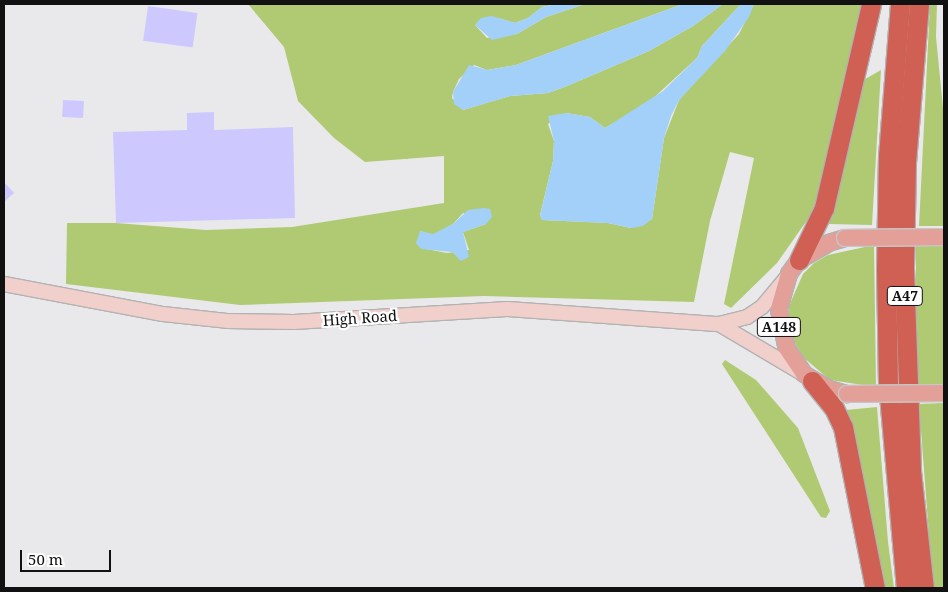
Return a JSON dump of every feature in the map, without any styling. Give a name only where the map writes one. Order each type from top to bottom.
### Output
[{"type":"highway","points":[[794,267],[824,208],[871,4]]},
{"type":"highway","name":"A47","points":[[900,4],[888,155],[886,269],[888,383],[906,588]]},
{"type":"highway","name":"A47","points":[[919,4],[906,163],[904,268],[911,472],[924,588]]},
{"type":"highway","points":[[808,377],[834,408],[843,427],[875,588]]},
{"type":"main road","points":[[794,267],[828,243],[845,238],[944,237]]},
{"type":"main road","name":"A148","points":[[794,267],[781,296],[779,327],[786,346],[808,377]]},
{"type":"main road","points":[[808,377],[847,394],[944,393]]},
{"type":"street","name":"High Road","points":[[4,284],[162,314],[227,321],[294,322],[508,310],[713,323],[747,317],[762,307],[794,267]]},
{"type":"street","name":"High Road","points":[[713,323],[808,377]]},
{"type":"green space","points":[[248,4],[556,4],[542,7],[528,18],[515,23],[498,18],[475,25],[487,38],[517,34],[546,17],[585,4],[683,4],[516,65],[487,70],[474,65],[459,79],[453,92],[452,98],[463,110],[510,96],[548,93],[567,86],[649,51],[693,26],[723,4],[741,4],[702,46],[697,58],[649,102],[605,128],[590,117],[566,113],[548,124],[554,141],[553,161],[540,215],[542,220],[608,223],[631,228],[652,219],[664,138],[679,100],[739,34],[754,4],[862,4],[817,206],[777,263],[731,308],[724,304],[754,158],[730,152],[710,221],[694,302],[484,296],[240,305],[66,284],[67,223],[116,223],[206,230],[292,227],[444,203],[444,156],[365,162],[334,138],[298,101],[284,47]],"holes":[[[463,213],[486,224],[463,232],[469,250],[447,253],[421,248],[420,231],[433,235],[453,224]]]},
{"type":"green space","points":[[930,4],[937,4],[936,37],[944,118],[944,226],[919,226]]},
{"type":"green space","points":[[881,70],[872,225],[829,224],[860,82]]},
{"type":"green space","points":[[874,245],[876,387],[830,380],[804,358],[793,340],[788,322],[789,306],[803,274],[814,263],[828,255]]},
{"type":"green space","points":[[916,245],[944,245],[944,385],[916,385]]},
{"type":"green space","points":[[725,360],[756,380],[798,428],[830,511],[826,518],[821,517],[722,364]]},
{"type":"green space","points":[[944,403],[944,588],[933,588],[919,404]]},
{"type":"green space","points":[[877,407],[888,542],[894,588],[885,588],[846,410]]},
{"type":"water","points":[[556,4],[585,4],[546,17],[517,34],[492,40],[475,25],[481,18],[492,16],[515,23],[528,18],[542,7]]},
{"type":"water","points":[[683,4],[723,4],[693,26],[649,51],[567,86],[548,93],[510,96],[463,110],[454,104],[453,92],[469,65],[488,70],[516,65]]},
{"type":"water","points":[[741,4],[754,4],[749,17],[725,51],[679,100],[671,116],[664,138],[652,219],[643,226],[631,228],[608,223],[542,220],[540,216],[553,161],[554,141],[548,116],[566,113],[590,117],[605,128],[663,91],[697,58],[702,46]]},
{"type":"water","points":[[490,209],[492,217],[486,224],[463,232],[469,257],[461,261],[452,252],[421,249],[416,243],[420,231],[433,234],[453,224],[468,210]]},
{"type":"building","points":[[148,6],[198,13],[193,48],[143,41]]},
{"type":"building","points":[[63,100],[84,101],[83,118],[62,117]]},
{"type":"building","points":[[214,112],[214,130],[293,127],[295,218],[116,223],[113,132],[187,130],[187,113]]},
{"type":"building","points":[[6,184],[14,193],[4,202],[4,186]]}]
